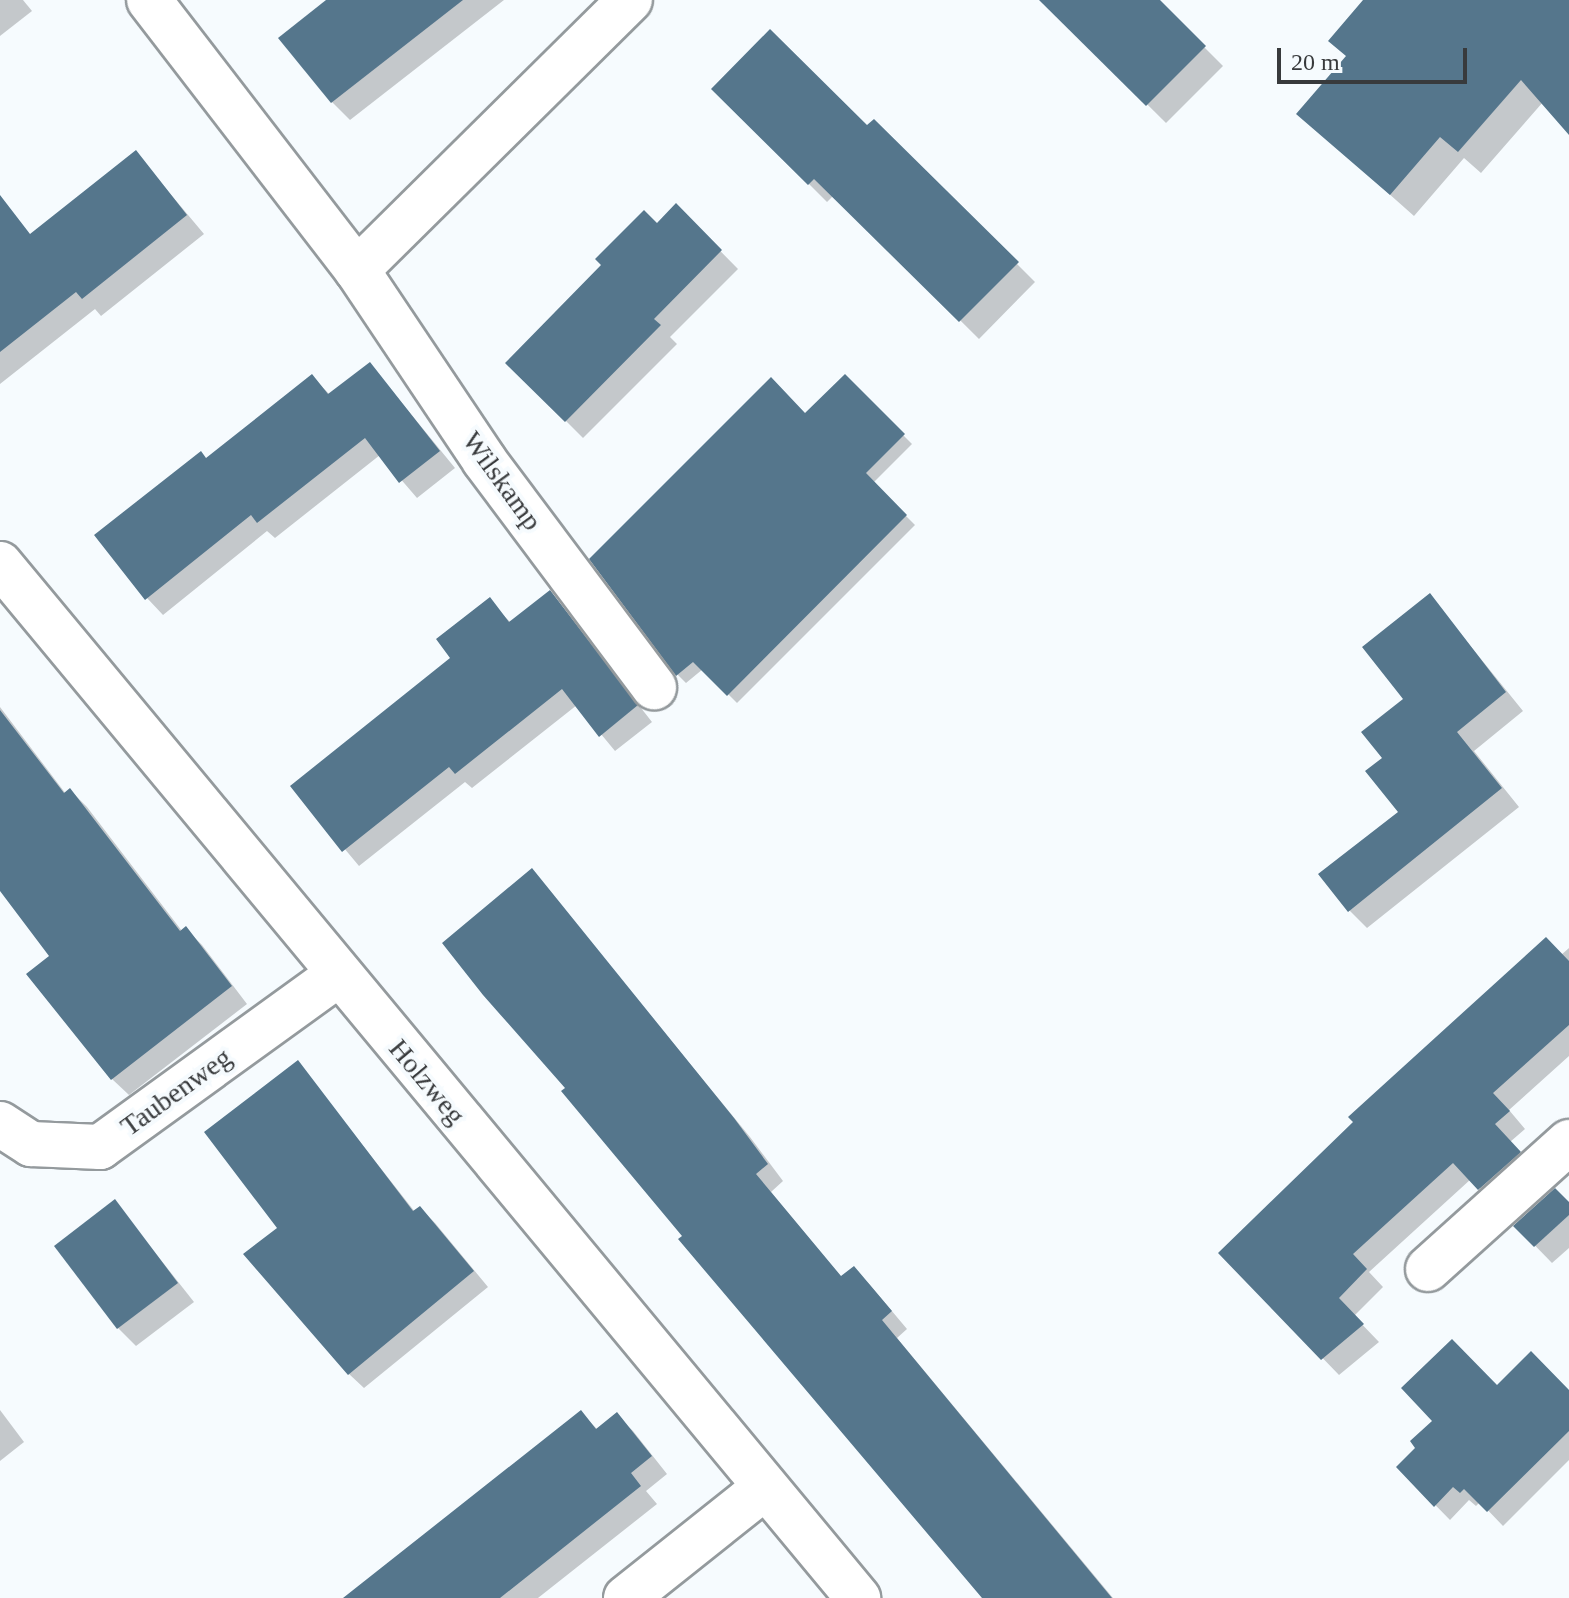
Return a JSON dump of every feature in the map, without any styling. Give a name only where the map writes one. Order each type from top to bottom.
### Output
[{"type":"street","name":"Wilskamp","points":[[149,0],[357,270],[484,460],[654,687]]},
{"type":"street","points":[[357,270],[630,0]]},
{"type":"street","name":"Holzweg","points":[[0,564],[763,1489],[858,1598]]},
{"type":"street","name":"Taubenweg","points":[[0,1124],[31,1144],[100,1147],[338,975]]},
{"type":"street","points":[[1428,1269],[1569,1142]]},
{"type":"street","points":[[626,1598],[763,1489]]},
{"type":"building","points":[[326,0],[463,0],[331,103],[278,38]]},
{"type":"building","points":[[1039,0],[1160,0],[1206,46],[1146,106]]},
{"type":"building","points":[[1363,0],[1569,0],[1569,135],[1521,80],[1458,152],[1440,137],[1390,195],[1296,114],[1346,56],[1328,41]]},
{"type":"building","points":[[770,29],[867,125],[874,119],[1019,262],[959,322],[814,179],[808,185],[711,89]]},
{"type":"building","points":[[136,150],[187,215],[82,299],[76,292],[0,352],[0,195],[30,234]]},
{"type":"building","points":[[676,203],[722,250],[654,319],[661,325],[565,422],[505,363],[601,265],[595,259],[644,210],[657,223]]},
{"type":"building","points":[[370,362],[440,451],[399,483],[365,438],[257,523],[251,515],[145,600],[94,535],[201,451],[206,458],[312,374],[328,394]]},
{"type":"building","points":[[845,374],[905,434],[866,473],[907,515],[727,696],[693,662],[676,676],[589,559],[771,377],[805,413]]},
{"type":"building","points":[[550,590],[638,705],[599,737],[562,689],[455,774],[449,767],[342,852],[290,786],[450,658],[436,639],[490,597],[509,622]]},
{"type":"building","points":[[1430,593],[1506,692],[1457,732],[1502,788],[1348,912],[1318,874],[1398,812],[1365,771],[1382,758],[1361,732],[1403,699],[1362,647]]},
{"type":"building","points":[[0,710],[64,793],[70,788],[180,931],[186,926],[232,986],[111,1080],[26,974],[49,956],[0,891]]},
{"type":"building","points":[[532,868],[768,1164],[756,1174],[841,1276],[854,1266],[892,1311],[882,1320],[1112,1598],[982,1598],[678,1239],[682,1236],[561,1091],[565,1088],[483,995],[442,943]]},
{"type":"building","points":[[1546,937],[1569,961],[1569,1025],[1493,1093],[1510,1111],[1495,1124],[1521,1152],[1478,1190],[1453,1163],[1353,1254],[1367,1269],[1339,1298],[1364,1324],[1321,1360],[1218,1253],[1353,1122],[1348,1117]]},
{"type":"building","points":[[298,1060],[413,1211],[420,1206],[474,1271],[348,1375],[243,1254],[277,1228],[204,1132]]},
{"type":"building","points":[[1555,1188],[1569,1202],[1569,1215],[1534,1247],[1513,1226]]},
{"type":"building","points":[[115,1199],[178,1283],[117,1329],[54,1246]]},
{"type":"building","points":[[1452,1339],[1497,1385],[1531,1351],[1569,1390],[1569,1431],[1487,1512],[1464,1489],[1460,1493],[1453,1487],[1434,1507],[1396,1467],[1415,1448],[1410,1441],[1432,1421],[1401,1388]]},
{"type":"building","points":[[581,1410],[596,1429],[617,1412],[652,1456],[631,1473],[641,1486],[500,1598],[343,1598]]}]
